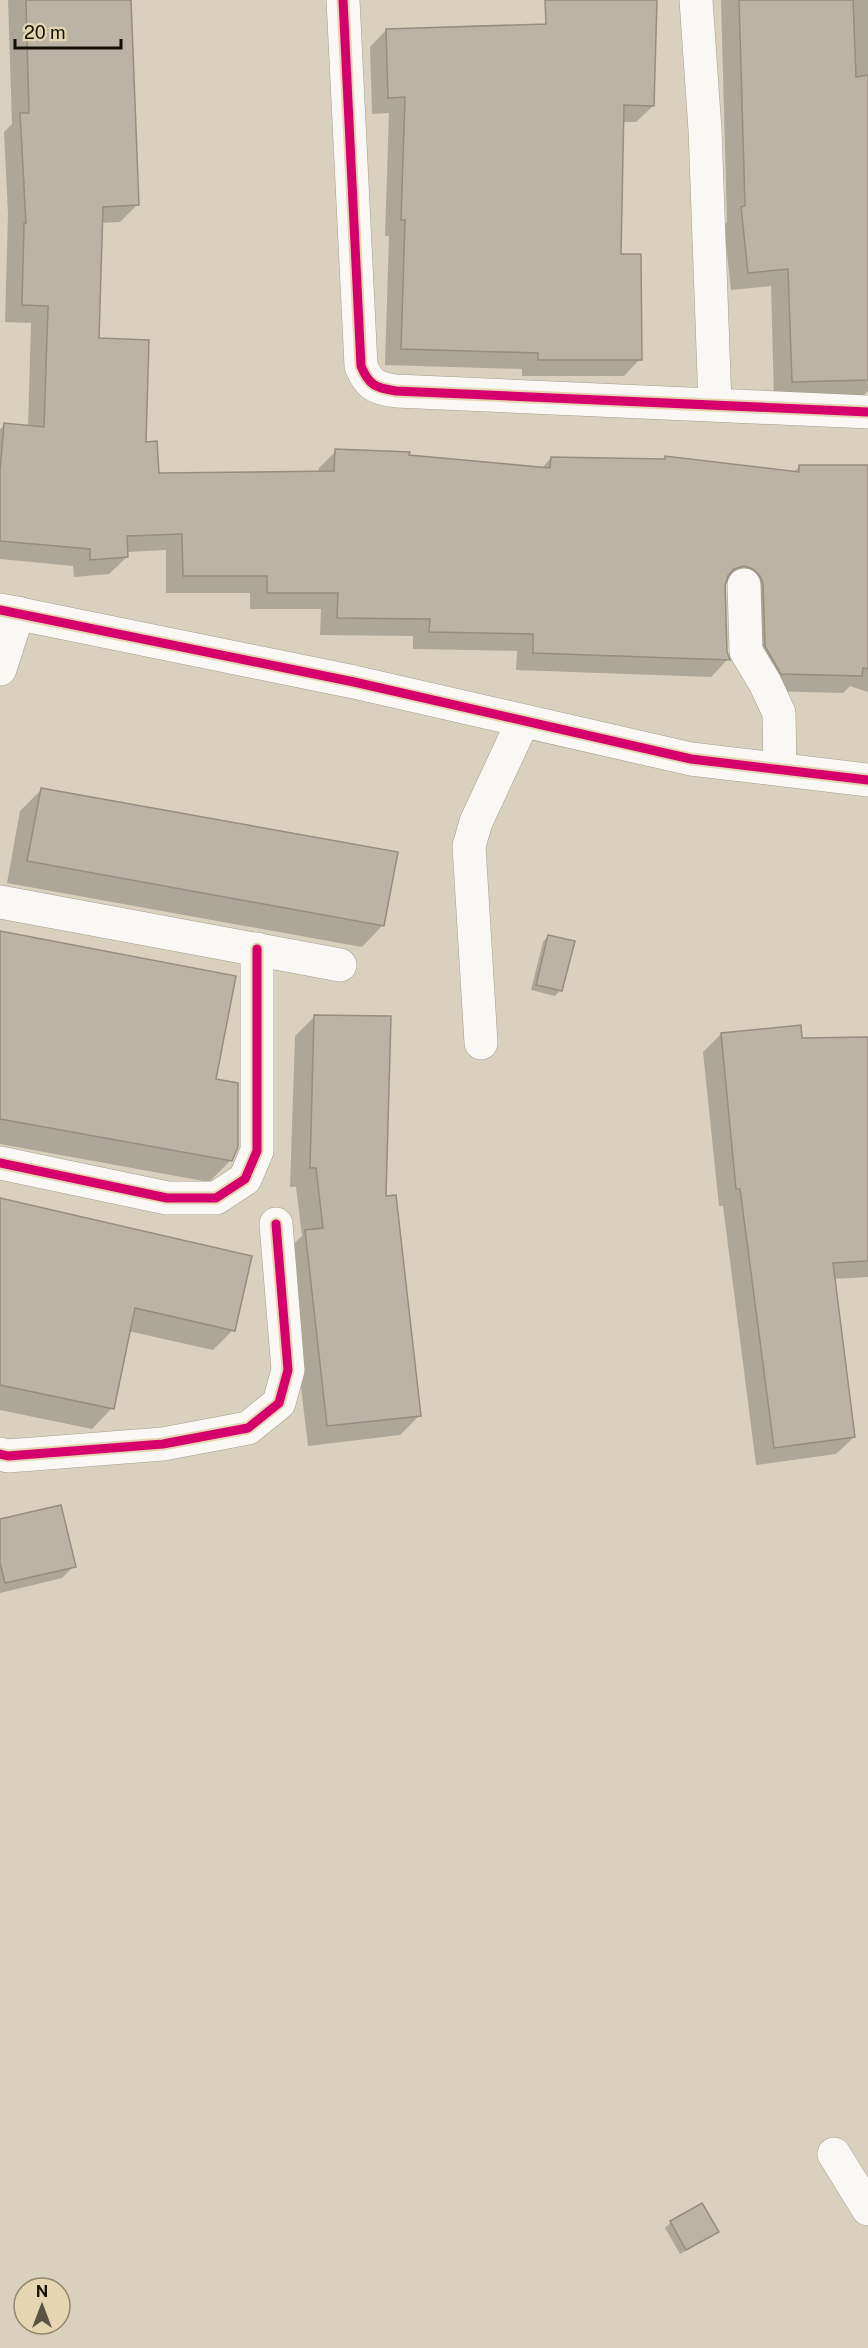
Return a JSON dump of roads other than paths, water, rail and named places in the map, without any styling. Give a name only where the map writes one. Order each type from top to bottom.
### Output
[{"type":"street","points":[[343,0],[361,366],[367,380],[380,389],[396,391],[868,412]]},
{"type":"street","points":[[696,0],[705,130],[715,404]]},
{"type":"street","points":[[744,585],[746,651],[779,713],[780,769]]},
{"type":"street","points":[[0,669],[9,611],[330,678],[691,759],[868,780]]},
{"type":"street","points":[[481,1043],[469,846],[476,822],[523,721]]},
{"type":"street","points":[[0,902],[340,965]]},
{"type":"street","points":[[0,1163],[167,1198],[216,1198],[245,1179],[257,1151],[257,950]]},
{"type":"street","points":[[0,1454],[8,1456],[163,1443],[205,1436],[248,1428],[279,1403],[288,1370],[276,1224]]},
{"type":"street","points":[[834,2154],[868,2209]]}]
